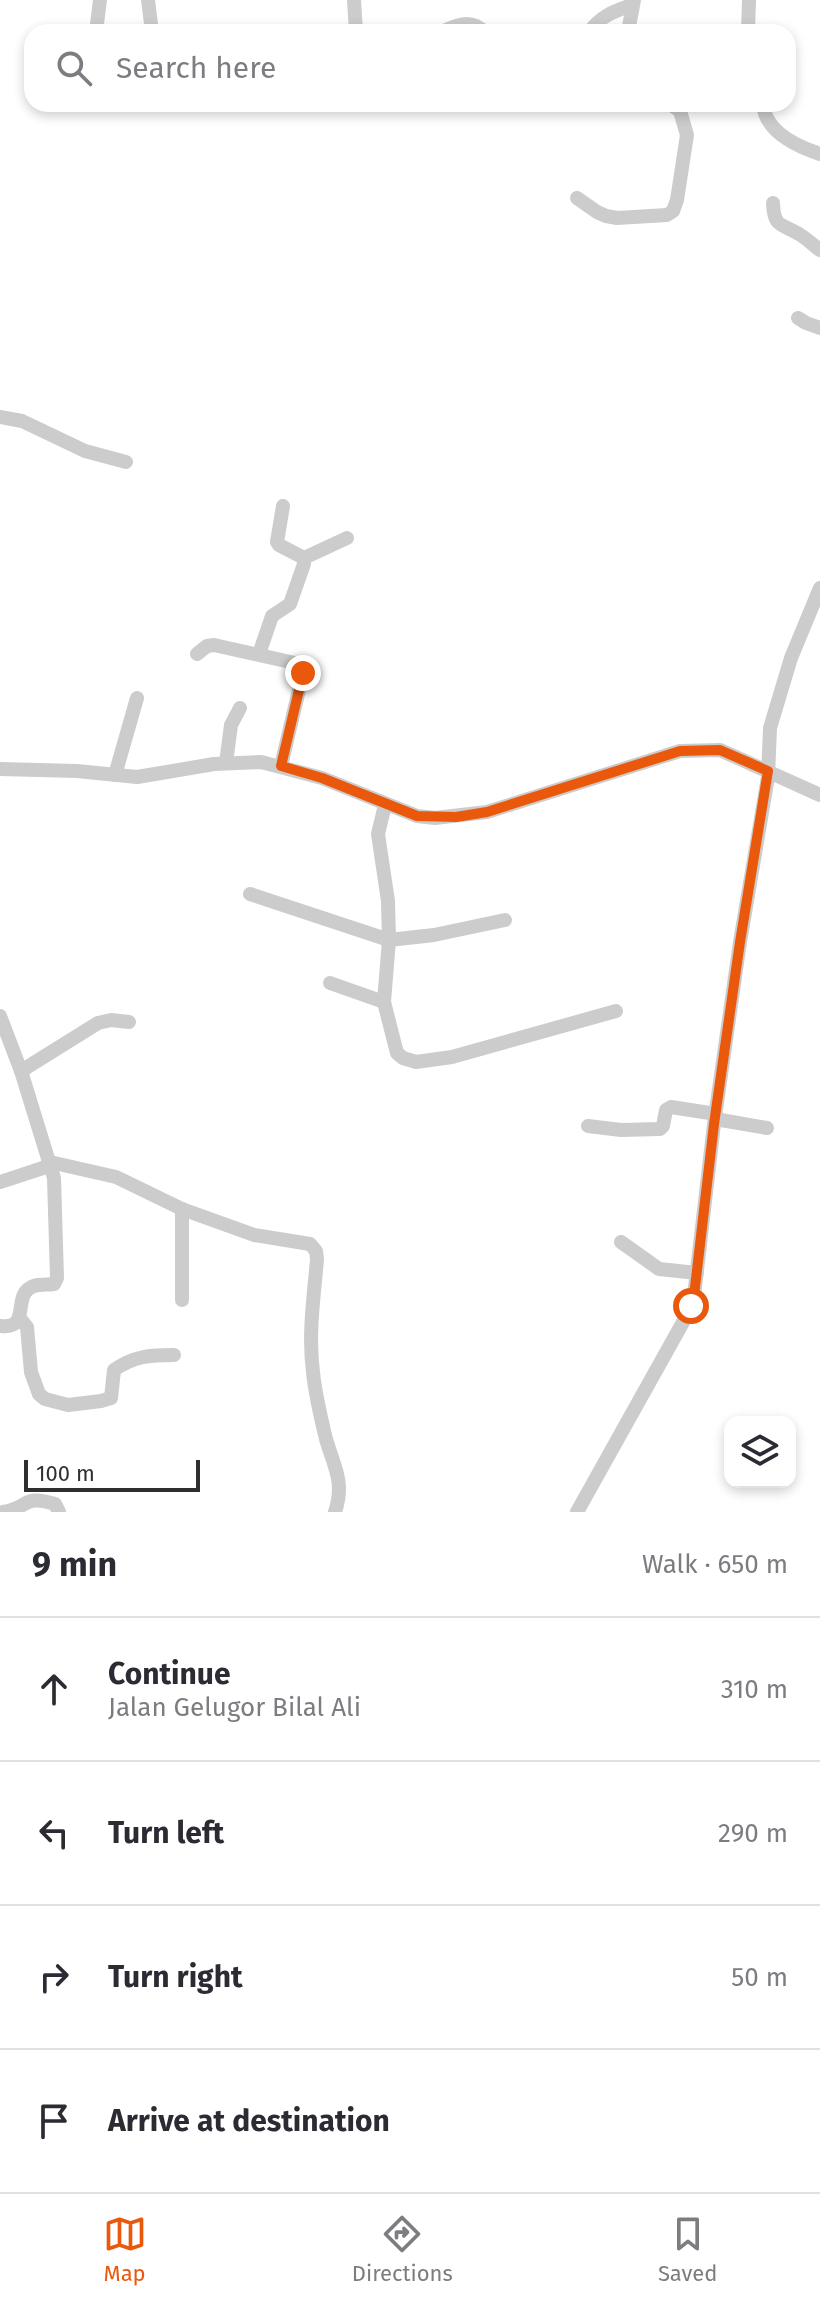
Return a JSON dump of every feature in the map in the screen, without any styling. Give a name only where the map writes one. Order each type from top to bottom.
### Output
[{"type":"street","points":[[97,24],[100,0]]},
{"type":"street","points":[[148,0],[151,24]]},
{"type":"street","points":[[354,0],[356,24]]},
{"type":"street","points":[[748,24],[749,0]]},
{"type":"street","points":[[596,24],[613,11],[633,2]]},
{"type":"street","points":[[629,24],[633,2]]},
{"type":"street","points":[[577,198],[597,212],[617,218],[667,215],[673,211],[687,135],[680,112]]},
{"type":"street","points":[[764,112],[778,132],[795,145],[820,154]]},
{"type":"street","points":[[773,203],[776,222],[820,250]]},
{"type":"street","points":[[798,318],[820,328]]},
{"type":"street","points":[[0,417],[22,421],[85,451],[126,462]]},
{"type":"street","points":[[283,506],[277,542],[304,558]]},
{"type":"street","points":[[259,654],[272,616],[290,604],[304,558],[347,538]]},
{"type":"street","points":[[577,1512],[687,1315],[694,1296],[715,1116],[769,738],[791,658],[820,588]]},
{"type":"street","points":[[197,654],[214,645],[300,666],[303,673],[281,766]]},
{"type":"street","points":[[115,775],[137,698]]},
{"type":"street","points":[[226,763],[231,725],[240,708]]},
{"type":"street","points":[[0,769],[149,777],[226,763],[261,762],[322,778],[417,816],[456,817],[512,805],[680,751],[720,750],[820,795]]},
{"type":"street","points":[[385,805],[378,842],[388,890],[389,940],[384,1002],[397,1053],[416,1062],[467,1054],[616,1011]]},
{"type":"street","points":[[250,894],[389,940],[434,935],[505,920]]},
{"type":"street","points":[[330,983],[384,1002]]},
{"type":"street","points":[[0,1016],[51,1164],[57,1278],[54,1284],[29,1289],[22,1300],[19,1317],[12,1326],[0,1326]]},
{"type":"street","points":[[21,1071],[98,1023],[111,1020],[129,1022]]},
{"type":"street","points":[[588,1126],[621,1130],[660,1129],[666,1110],[673,1108],[767,1128]]},
{"type":"street","points":[[0,1182],[51,1164],[116,1177],[182,1209],[254,1235],[310,1244],[316,1251],[317,1259],[310,1342],[313,1375],[326,1441],[339,1477],[339,1500],[335,1512]]},
{"type":"street","points":[[182,1209],[182,1300]]},
{"type":"street","points":[[621,1242],[659,1269],[695,1273]]},
{"type":"street","points":[[19,1317],[27,1327],[31,1372],[39,1394],[45,1399],[68,1405],[111,1398],[114,1370],[131,1359],[143,1355],[174,1355]]},
{"type":"street","points":[[3,1512],[36,1499],[55,1504],[59,1512]]},
{"type":"route","points":[[303,673],[281,766],[322,778],[417,816],[456,817],[487,812],[680,751],[695,749],[720,750],[768,771],[740,942],[691,1306]]}]
